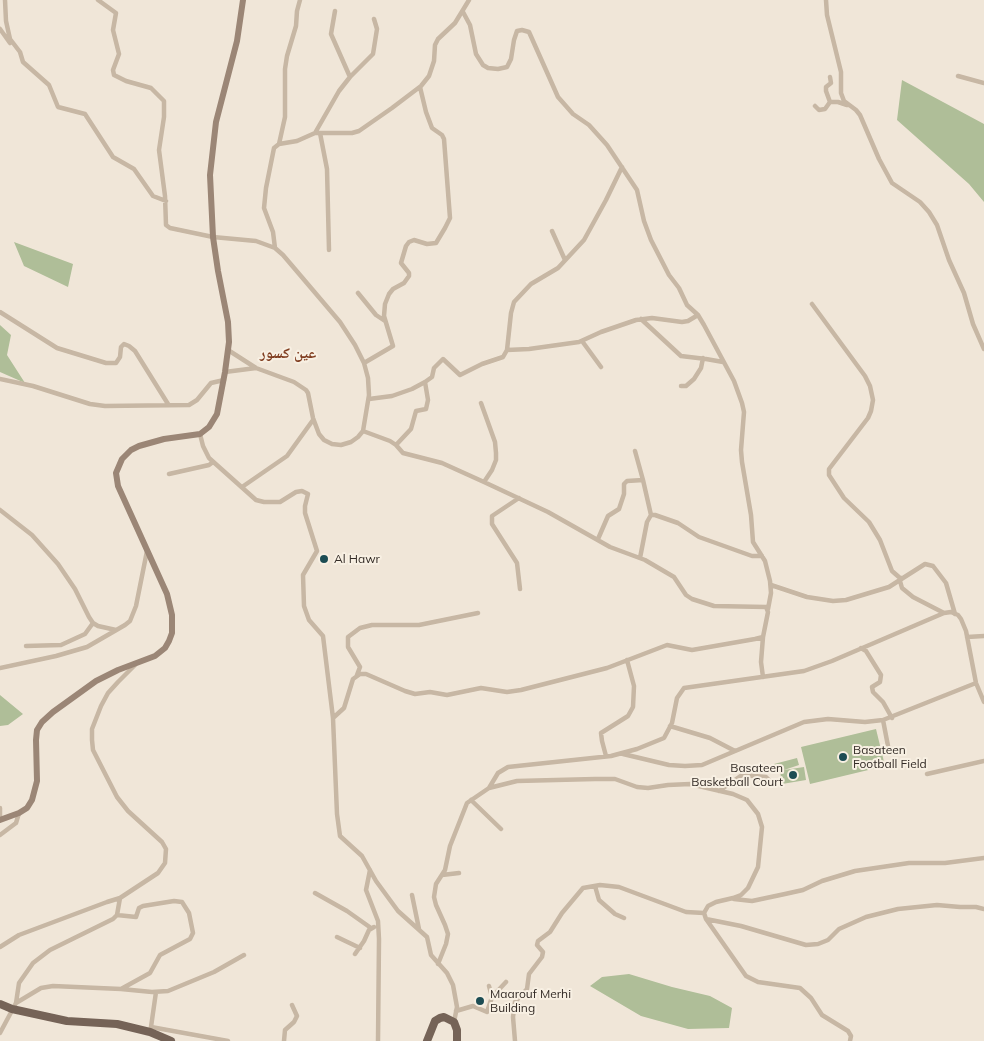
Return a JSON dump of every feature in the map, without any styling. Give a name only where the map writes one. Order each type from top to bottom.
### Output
[{"type":"main road","points":[[0,819],[19,813],[27,808],[35,791],[37,730],[42,722],[96,681],[118,670],[155,656],[165,648],[172,633],[173,624],[170,605],[148,550],[118,486],[116,473],[126,454],[139,446],[164,439],[200,434],[209,427],[217,414],[226,372],[228,322],[213,237],[209,188],[216,122],[237,41],[243,0]]},
{"type":"main road","points":[[0,1004],[14,1006],[67,1021],[117,1024],[150,1029],[171,1041]]},
{"type":"main road","points":[[427,1041],[436,1021],[440,1018],[450,1018],[454,1022],[457,1030],[457,1041]]},
{"type":"street","points":[[5,0],[8,34],[20,52],[23,62],[49,85],[58,107],[85,114],[112,157],[134,169],[153,196],[166,201]]},
{"type":"street","points":[[98,0],[116,13],[113,30],[119,54],[113,70],[114,75],[126,81],[151,88],[164,101],[164,117],[158,150],[166,201],[165,221],[167,227],[213,237],[256,241],[275,248],[340,322],[355,345],[368,378],[369,400],[363,431],[358,437],[341,445],[332,444],[324,440],[313,420],[306,390],[285,378],[256,368],[228,350]]},
{"type":"street","points":[[279,144],[285,117],[285,69],[296,26],[300,0]]},
{"type":"street","points":[[275,248],[273,232],[264,208],[264,197],[274,148],[279,144],[297,141],[318,133],[352,133],[359,131],[420,87],[432,69],[435,45],[438,39],[463,12],[469,0]]},
{"type":"street","points":[[826,0],[841,72],[841,93],[844,102],[860,115],[879,159],[892,183],[920,202],[937,225],[948,260],[964,293],[973,324],[984,348]]},
{"type":"street","points":[[336,11],[331,34],[350,77]]},
{"type":"street","points":[[463,12],[470,25],[476,54],[488,68],[498,69],[506,67],[511,59],[517,31],[529,32],[558,97],[572,114],[592,128],[613,152],[638,194],[646,227],[669,275],[679,288],[689,308],[698,315],[734,381],[743,407],[740,450],[751,515],[753,542],[768,568],[771,585],[763,636],[761,662],[763,677]]},
{"type":"street","points":[[329,250],[328,169],[318,133],[339,91],[373,54],[377,29],[374,19]]},
{"type":"street","points":[[0,29],[8,42],[15,46]]},
{"type":"street","points":[[958,76],[984,83]]},
{"type":"street","points":[[830,77],[831,83],[826,87],[826,91],[830,102]]},
{"type":"street","points":[[364,364],[393,346],[385,321],[386,299],[409,276],[409,273],[402,264],[406,246],[414,240],[427,244],[436,243],[450,218],[444,139],[442,135],[432,128],[420,87]]},
{"type":"street","points":[[830,102],[838,102],[850,106]]},
{"type":"street","points":[[814,106],[819,110],[825,109],[830,102]]},
{"type":"street","points":[[369,400],[392,396],[425,382],[432,377],[434,368],[443,359],[460,375],[482,364],[503,358],[507,350],[510,313],[514,302],[531,284],[554,271],[586,237],[622,167]]},
{"type":"street","points":[[552,231],[565,260]]},
{"type":"street","points":[[358,293],[376,314],[385,321]]},
{"type":"street","points":[[812,304],[865,376],[870,386],[873,400],[868,418],[829,469],[829,474],[844,498],[869,522],[880,540],[892,571],[902,580]]},
{"type":"street","points":[[0,312],[56,348],[106,363],[116,363],[120,357],[121,347],[124,344],[129,346],[135,351],[168,404]]},
{"type":"street","points":[[507,350],[529,350],[582,341],[601,332],[641,319],[652,318],[682,322],[698,315]]},
{"type":"street","points":[[641,319],[681,356],[723,362]]},
{"type":"street","points":[[582,341],[601,367]]},
{"type":"street","points":[[681,386],[686,386],[694,379],[701,368],[703,358]]},
{"type":"street","points":[[226,372],[256,368]]},
{"type":"street","points":[[0,380],[33,386],[97,406],[193,404],[211,383],[224,380]]},
{"type":"street","points":[[396,445],[411,430],[416,411],[426,409],[428,400],[425,382]]},
{"type":"street","points":[[481,403],[495,442],[496,453],[496,460],[492,470],[484,482]]},
{"type":"street","points":[[242,487],[287,456],[313,420]]},
{"type":"street","points":[[363,431],[390,441],[400,451],[408,455],[442,463],[519,498],[610,547],[640,558],[674,577],[686,595],[700,602],[714,606],[762,606],[768,609]]},
{"type":"street","points":[[200,434],[203,446],[213,462],[256,500],[280,502],[296,492],[302,491],[308,494],[305,513],[317,551],[303,575],[304,606],[309,620],[323,636],[333,718],[339,832],[342,839],[362,856],[383,891],[398,911],[419,928],[429,941],[431,955],[447,973],[453,985],[456,1000],[454,1022]]},
{"type":"street","points":[[635,451],[650,515],[640,558]]},
{"type":"street","points":[[170,474],[209,466],[213,462]]},
{"type":"street","points":[[598,539],[608,516],[619,509],[624,494],[624,484],[642,480]]},
{"type":"street","points":[[519,498],[492,516],[492,524],[517,563],[520,589]]},
{"type":"street","points":[[0,510],[32,535],[58,564],[75,589],[93,623],[98,626],[118,630]]},
{"type":"street","points":[[650,515],[678,523],[699,537],[746,555],[762,556]]},
{"type":"street","points":[[0,668],[79,649],[125,625],[133,614],[148,550]]},
{"type":"street","points":[[771,585],[807,597],[833,602],[889,587],[925,564],[933,566],[946,583],[955,614]]},
{"type":"street","points":[[902,580],[902,588],[913,597],[944,613],[955,614],[961,618],[967,637],[976,683],[984,702]]},
{"type":"street","points":[[333,718],[346,705],[352,681],[360,667],[348,647],[348,637],[360,628],[372,625],[419,625],[478,613]]},
{"type":"street","points":[[438,964],[448,934],[434,897],[436,884],[447,866],[453,839],[464,809],[471,800],[488,788],[498,773],[508,767],[606,756],[637,749],[664,738],[670,726],[677,698],[684,688],[804,670],[821,665],[944,613]]},
{"type":"street","points":[[26,646],[60,645],[85,634],[93,623]]},
{"type":"street","points":[[357,675],[366,674],[410,693],[430,692],[447,695],[478,688],[499,692],[521,690],[584,674],[667,645],[692,650],[755,640],[763,636]]},
{"type":"street","points":[[967,637],[984,636]]},
{"type":"street","points":[[861,648],[866,651],[881,675],[880,682],[872,687],[873,692],[883,702],[892,718]]},
{"type":"street","points":[[606,756],[601,733],[628,716],[633,706],[634,686],[627,660]]},
{"type":"street","points":[[0,947],[19,935],[120,898],[158,873],[165,863],[166,849],[162,842],[128,811],[117,797],[94,750],[92,740],[92,729],[100,706],[113,687],[136,664]]},
{"type":"street","points":[[620,754],[669,765],[685,766],[711,762],[804,722],[828,719],[866,722],[892,718],[976,683]]},
{"type":"street","points":[[883,720],[888,746]]},
{"type":"street","points":[[670,726],[710,738],[736,751]]},
{"type":"street","points":[[927,774],[984,761]]},
{"type":"street","points":[[719,791],[742,776],[766,777],[769,780]]},
{"type":"street","points":[[488,788],[517,781],[603,778],[615,779],[637,787],[648,788],[686,784],[719,791],[747,800],[758,814],[761,823],[761,849],[758,867],[748,888],[741,895],[711,904],[705,909],[706,919],[746,976],[758,982],[800,988],[811,998],[822,1015],[848,1031],[851,1036],[850,1041]]},
{"type":"street","points":[[471,800],[501,829]]},
{"type":"street","points":[[0,808],[0,819]]},
{"type":"street","points":[[0,835],[16,823],[19,813]]},
{"type":"street","points":[[733,898],[752,901],[785,894],[808,888],[833,877],[862,870],[909,863],[945,863],[984,858]]},
{"type":"street","points":[[370,870],[366,890],[378,921],[378,1041]]},
{"type":"street","points":[[442,875],[459,873]]},
{"type":"street","points":[[514,1041],[512,1017],[514,1005],[527,989],[530,971],[542,957],[543,952],[537,945],[538,941],[550,932],[580,890],[588,886],[619,887],[686,912],[704,913]]},
{"type":"street","points":[[595,886],[599,900],[615,914],[624,918]]},
{"type":"street","points":[[315,893],[347,911],[371,928],[378,927]]},
{"type":"street","points":[[412,895],[419,928]]},
{"type":"street","points":[[0,1033],[14,1006],[19,983],[29,968],[40,957],[61,944],[113,920],[117,915],[120,898]]},
{"type":"street","points":[[117,915],[136,917],[139,908],[143,906],[174,901],[182,902],[189,914],[193,933],[190,939],[160,955],[150,973],[121,989]]},
{"type":"street","points":[[706,919],[741,926],[806,945],[818,944],[828,940],[838,929],[866,917],[898,909],[938,905],[984,909]]},
{"type":"street","points":[[356,954],[371,928]]},
{"type":"street","points":[[337,937],[360,948]]},
{"type":"street","points":[[14,1006],[35,991],[47,987],[168,991],[224,967],[244,955]]},
{"type":"street","points":[[456,1011],[473,1006],[487,1012],[492,998],[506,982]]},
{"type":"street","points":[[489,986],[492,998]]},
{"type":"street","points":[[156,992],[150,1029],[228,1041]]},
{"type":"street","points":[[284,1041],[285,1030],[294,1022],[297,1016],[292,1005]]},
{"type":"green space","points":[[902,80],[984,124],[984,202],[969,184],[897,120]]},
{"type":"green space","points":[[14,242],[73,264],[68,287],[24,266]]},
{"type":"green space","points":[[0,325],[11,335],[7,355],[25,383],[0,372]]},
{"type":"green space","points":[[0,695],[23,714],[8,725],[0,726]]},
{"type":"green space","name":"Basateen Football Field","points":[[876,729],[885,766],[810,784],[801,747]]},
{"type":"green space","name":"Basateen Basketball Court","points":[[797,758],[799,765],[784,770],[804,767],[806,780],[782,784],[780,771],[776,771],[774,764]]},
{"type":"green space","points":[[629,974],[710,996],[732,1008],[729,1028],[688,1029],[641,1016],[590,986],[602,977]]},
{"type":"place","name":"Al Hawr","points":[[324,559]]},
{"type":"place","name":"Basateen Football Field","points":[[843,757]]},
{"type":"place","name":"Basateen Basketball Court","points":[[793,775]]},
{"type":"place","name":"Maarouf Merhi Building","points":[[480,1001]]},
{"type":"district","name":"عين كسور","points":[[288,353]]}]
